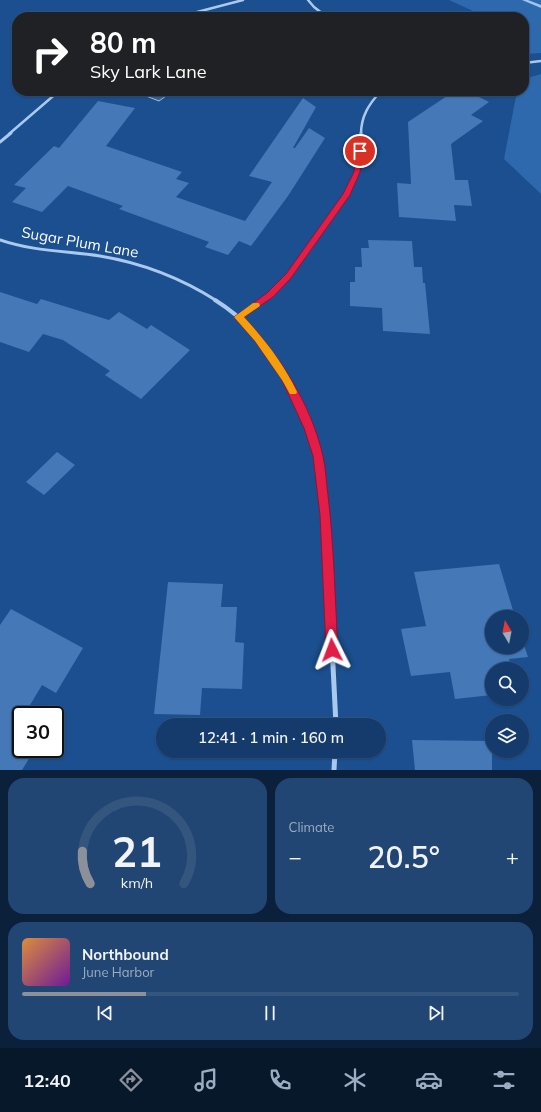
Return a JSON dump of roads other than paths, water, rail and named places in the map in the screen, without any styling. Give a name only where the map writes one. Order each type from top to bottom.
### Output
[{"type":"street","points":[[195,12],[243,0]]},
{"type":"street","points":[[308,0],[320,12]]},
{"type":"street","points":[[529,63],[541,61]]},
{"type":"street","points":[[0,142],[53,96]]},
{"type":"street","points":[[238,317],[258,304],[281,285],[347,195],[358,167],[360,129],[362,120],[375,96]]},
{"type":"street","name":"Sugar Plum Lane","points":[[0,240],[33,249],[103,256],[152,269],[197,290],[238,317],[258,339],[285,377],[306,421],[318,456],[325,515],[336,718]]},
{"type":"street","points":[[334,770],[335,758]]},
{"type":"waterway","points":[[524,0],[541,7]]}]
